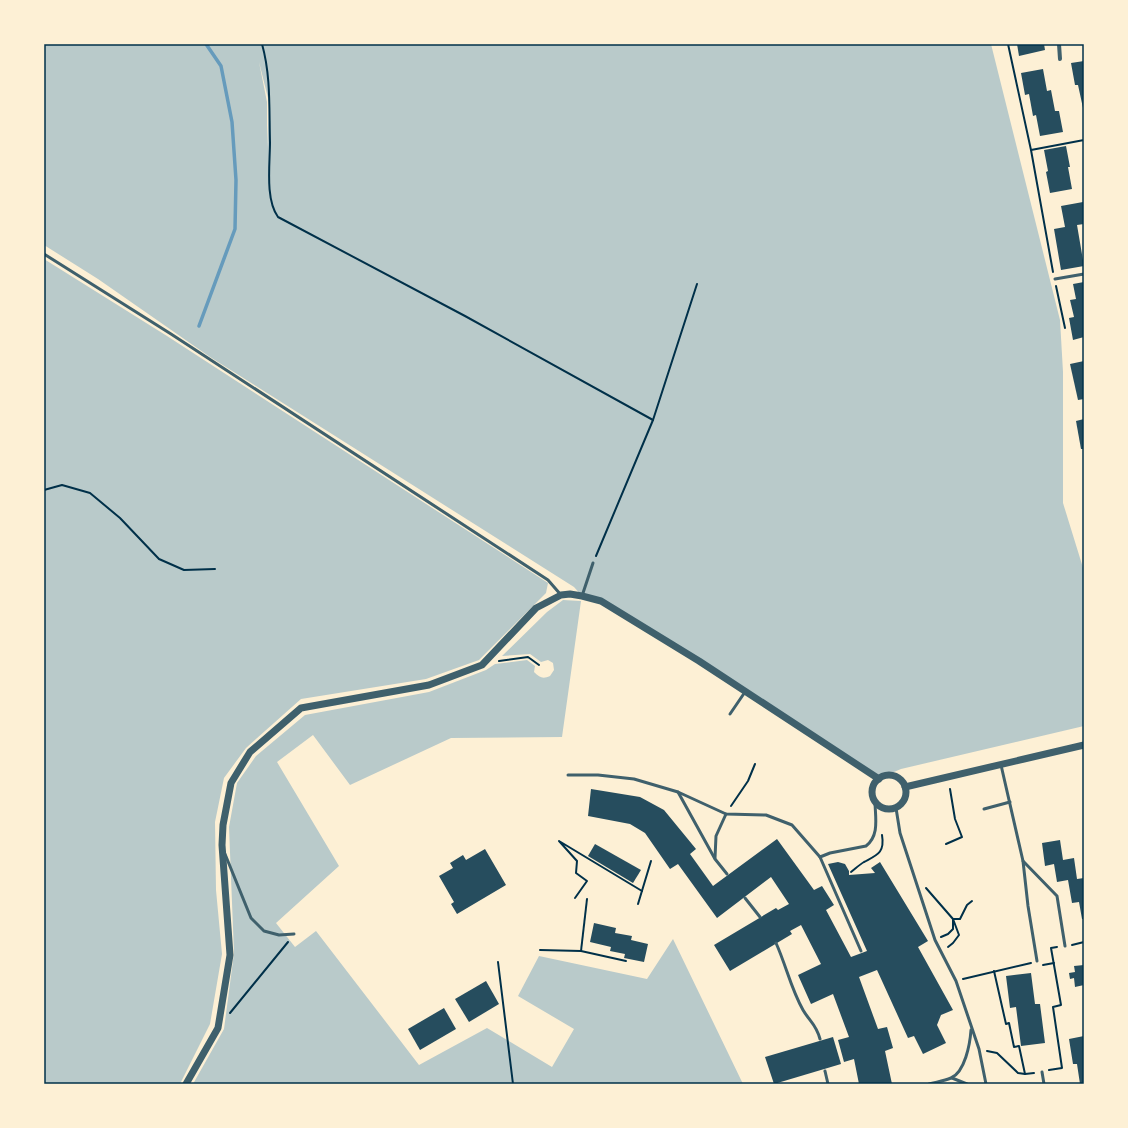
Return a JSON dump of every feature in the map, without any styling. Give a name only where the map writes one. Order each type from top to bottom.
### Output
[{"type":"street","points":[[1059,44],[1060,58]]},
{"type":"street","points":[[186,1084],[218,1028],[230,955],[222,845],[223,825],[230,783],[250,752],[301,708],[429,685],[482,665],[536,608],[561,595],[570,594],[601,601],[745,691],[879,779]]},
{"type":"street","points":[[905,787],[1084,745]]},
{"type":"street","points":[[887,776],[896,777],[905,787],[905,799],[896,808],[884,808],[878,805],[873,796],[873,789],[879,779],[887,776]]},
{"type":"lane","points":[[44,254],[171,334],[548,580],[561,595]]},
{"type":"lane","points":[[1055,279],[1084,274]]},
{"type":"lane","points":[[582,596],[593,563]]},
{"type":"lane","points":[[730,714],[745,691]]},
{"type":"lane","points":[[1001,764],[1023,861],[1028,906],[1037,961]]},
{"type":"lane","points":[[568,775],[598,775],[634,779],[678,792],[726,814],[766,815],[792,825],[820,857],[860,952]]},
{"type":"lane","points":[[678,792],[715,859],[727,874]]},
{"type":"lane","points":[[820,857],[830,852],[866,846],[870,843],[874,838],[876,826],[875,801]]},
{"type":"lane","points":[[984,808],[1010,802]]},
{"type":"lane","points":[[896,808],[900,833],[935,940],[940,953],[956,981],[979,1049],[986,1084]]},
{"type":"lane","points":[[715,859],[716,836],[726,814]]},
{"type":"lane","points":[[222,845],[251,918],[264,931],[279,935],[294,934]]},
{"type":"lane","points":[[1023,861],[1057,896],[1065,946]]},
{"type":"lane","points":[[745,898],[760,917]]},
{"type":"lane","points":[[776,944],[784,960],[788,975],[803,1011],[818,1030],[820,1039]]},
{"type":"lane","points":[[929,1084],[952,1078],[961,1068],[970,1044],[971,1028]]},
{"type":"lane","points":[[825,1071],[828,1084]]},
{"type":"lane","points":[[1042,1072],[1044,1084]]},
{"type":"lane","points":[[952,1078],[967,1084]]},
{"type":"path","points":[[262,44],[269,80],[270,190],[273,210],[278,217],[465,316],[652,420]]},
{"type":"path","points":[[1008,44],[1031,150],[1065,328]]},
{"type":"path","points":[[1031,150],[1084,140]]},
{"type":"path","points":[[593,563],[652,420],[697,284]]},
{"type":"path","points":[[44,490],[62,484],[90,493],[120,518],[159,559],[184,570],[215,569]]},
{"type":"path","points":[[485,662],[528,658],[539,665]]},
{"type":"path","points":[[726,814],[748,781],[755,764]]},
{"type":"path","points":[[946,844],[962,838],[955,819],[950,789]]},
{"type":"path","points":[[575,898],[587,882],[576,873],[577,861],[559,841],[642,891]]},
{"type":"path","points":[[638,904],[651,861]]},
{"type":"path","points":[[917,885],[927,889],[954,919],[959,935],[953,943],[940,953]]},
{"type":"path","points":[[581,951],[587,899]]},
{"type":"path","points":[[954,919],[960,919],[967,905],[972,901]]},
{"type":"path","points":[[935,940],[948,934],[953,929],[954,919]]},
{"type":"path","points":[[218,1028],[294,934]]},
{"type":"path","points":[[979,1049],[997,1052],[1018,1073],[1025,1074],[1062,1068],[1053,1007],[1061,1005],[1051,948],[1084,942]]},
{"type":"path","points":[[540,950],[581,951],[626,961]]},
{"type":"path","points":[[956,981],[1037,961],[1038,966],[1054,963]]},
{"type":"path","points":[[498,962],[513,1084]]},
{"type":"path","points":[[994,971],[1006,1024],[1009,1023],[1014,1047],[1019,1046],[1025,1074]]},
{"type":"shaded area","points":[[44,44],[991,44],[1060,320],[1063,372],[1063,503],[1084,571],[1084,726],[901,769],[882,777],[601,601],[582,596],[574,587],[210,357],[98,279],[44,245]],"holes":[[[259,62],[269,102],[267,148],[267,102]]]},
{"type":"shaded area","points":[[44,259],[167,336],[548,583],[546,593],[479,660],[426,679],[301,699],[246,748],[224,778],[215,822],[216,890],[222,954],[210,1024],[180,1084],[44,1084]]},
{"type":"shaded area","points":[[563,600],[581,601],[562,737],[451,738],[350,785],[313,735],[277,762],[339,866],[276,923],[295,947],[316,931],[419,1065],[487,1028],[552,1067],[574,1029],[518,996],[539,956],[647,979],[673,939],[743,1084],[193,1084],[224,1029],[234,953],[229,827],[237,783],[256,756],[305,715],[429,692],[486,670],[495,664],[527,660],[535,666],[534,672],[538,676],[543,678],[550,676],[554,670],[553,663],[548,660],[541,662],[530,654],[502,656],[547,612]]},
{"type":"building","points":[[1017,44],[1044,44],[1045,50],[1019,56]]},
{"type":"building","points":[[1084,61],[1083,108],[1078,85],[1075,85],[1071,63]]},
{"type":"building","points":[[1043,69],[1047,91],[1051,90],[1055,111],[1059,111],[1063,132],[1040,136],[1036,115],[1033,116],[1029,94],[1025,95],[1021,73]]},
{"type":"building","points":[[1066,146],[1072,189],[1050,193],[1044,150]]},
{"type":"building","points":[[1083,202],[1084,224],[1077,225],[1084,266],[1061,270],[1054,229],[1065,227],[1061,206]]},
{"type":"building","points":[[1084,282],[1084,337],[1073,340],[1069,318],[1074,317],[1070,300],[1076,299],[1073,284]]},
{"type":"building","points":[[1084,361],[1084,399],[1078,400],[1070,364]]},
{"type":"building","points":[[1084,419],[1084,449],[1081,449],[1076,421]]},
{"type":"building","points":[[591,789],[640,797],[664,810],[696,849],[690,854],[713,886],[777,839],[814,890],[822,886],[834,905],[826,910],[851,957],[867,951],[828,864],[838,862],[845,864],[849,871],[849,875],[875,873],[871,868],[880,862],[928,941],[918,947],[953,1010],[941,1015],[937,1025],[946,1043],[923,1054],[914,1036],[908,1038],[877,970],[859,977],[878,1029],[887,1027],[893,1048],[885,1051],[892,1084],[859,1084],[854,1059],[844,1062],[838,1040],[849,1037],[833,994],[811,1004],[798,975],[821,964],[801,925],[790,931],[792,934],[730,971],[714,945],[776,908],[778,910],[789,904],[771,877],[717,918],[678,864],[670,869],[645,833],[630,824],[588,816]]},
{"type":"building","points":[[1060,840],[1063,860],[1074,858],[1077,879],[1084,878],[1084,919],[1082,919],[1079,902],[1072,903],[1068,880],[1057,882],[1054,864],[1045,866],[1042,843]]},
{"type":"building","points":[[595,844],[641,870],[633,883],[588,856]]},
{"type":"building","points":[[485,849],[506,885],[457,914],[451,904],[454,902],[439,876],[453,868],[450,863],[463,855],[466,860]]},
{"type":"building","points":[[594,923],[616,928],[615,933],[632,936],[631,940],[648,944],[644,962],[624,958],[625,954],[610,951],[611,947],[590,942]]},
{"type":"building","points":[[1084,965],[1084,985],[1075,987],[1074,978],[1070,979],[1069,973],[1075,972],[1074,966]]},
{"type":"building","points":[[1031,973],[1035,1004],[1040,1004],[1045,1043],[1021,1046],[1016,1007],[1010,1008],[1006,976]]},
{"type":"building","points":[[486,981],[499,1004],[469,1022],[455,999]]},
{"type":"building","points":[[444,1008],[456,1029],[420,1050],[408,1029]]},
{"type":"building","points":[[1084,1036],[1084,1084],[1080,1084],[1077,1064],[1073,1064],[1069,1039]]},
{"type":"building","points":[[833,1037],[841,1064],[774,1084],[765,1057]]},
{"type":"waterway","points":[[199,326],[235,229],[236,180],[232,122],[221,66],[206,44]]}]
